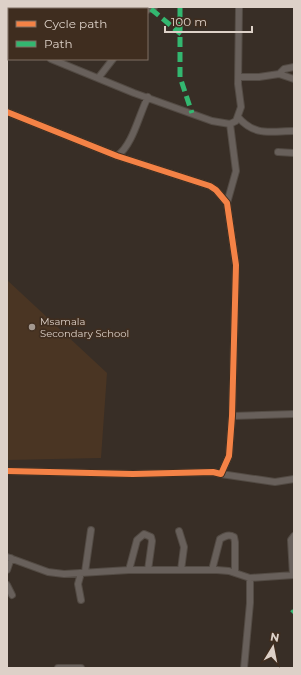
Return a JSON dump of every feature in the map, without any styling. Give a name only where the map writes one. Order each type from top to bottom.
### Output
[{"type":"street","points":[[230,124],[238,117],[241,107],[238,92],[239,7]]},
{"type":"street","points":[[54,60],[212,121],[230,124]]},
{"type":"street","points":[[99,77],[112,60]]},
{"type":"street","points":[[279,74],[284,69],[294,67]]},
{"type":"street","points":[[238,77],[259,77],[279,74],[294,79]]},
{"type":"street","points":[[117,156],[123,152],[128,145],[148,97]]},
{"type":"street","points":[[7,112],[117,156],[210,186],[216,190],[227,203]]},
{"type":"street","points":[[238,117],[251,129],[258,131],[294,131]]},
{"type":"street","points":[[221,474],[229,456],[232,416],[236,265],[227,203],[236,171],[230,124]]},
{"type":"street","points":[[278,152],[294,153]]},
{"type":"street","points":[[232,416],[294,414]]},
{"type":"street","points":[[7,471],[133,474],[213,472],[275,482],[294,479]]},
{"type":"street","points":[[80,600],[78,584],[83,573],[91,530]]},
{"type":"street","points":[[179,531],[184,546],[181,570]]},
{"type":"street","points":[[129,570],[137,540],[144,534],[151,537],[152,541],[148,570]]},
{"type":"street","points":[[212,570],[220,539],[227,535],[231,535],[234,537],[235,542],[235,573]]},
{"type":"street","points":[[7,570],[9,557],[48,572],[83,573],[129,570],[212,570],[235,573],[250,578],[293,575],[291,540],[294,536]]},
{"type":"street","points":[[244,668],[250,603],[250,578]]},
{"type":"street","points":[[7,585],[12,595]]},
{"type":"street","points":[[58,668],[81,668]]},
{"type":"shaded area","name":"Msamala Secondary School","points":[[7,280],[107,373],[101,458],[7,460]]},
{"type":"marked path","points":[[180,7],[180,77],[192,113]]},
{"type":"marked path","points":[[151,9],[181,34]]},
{"type":"cycle path","points":[[7,112],[117,156],[210,186],[216,190],[227,203],[236,265],[232,416],[229,456],[221,474],[213,472],[133,474],[7,471]]},
{"type":"place","name":"Msamala Secondary School","points":[[32,327]]}]
